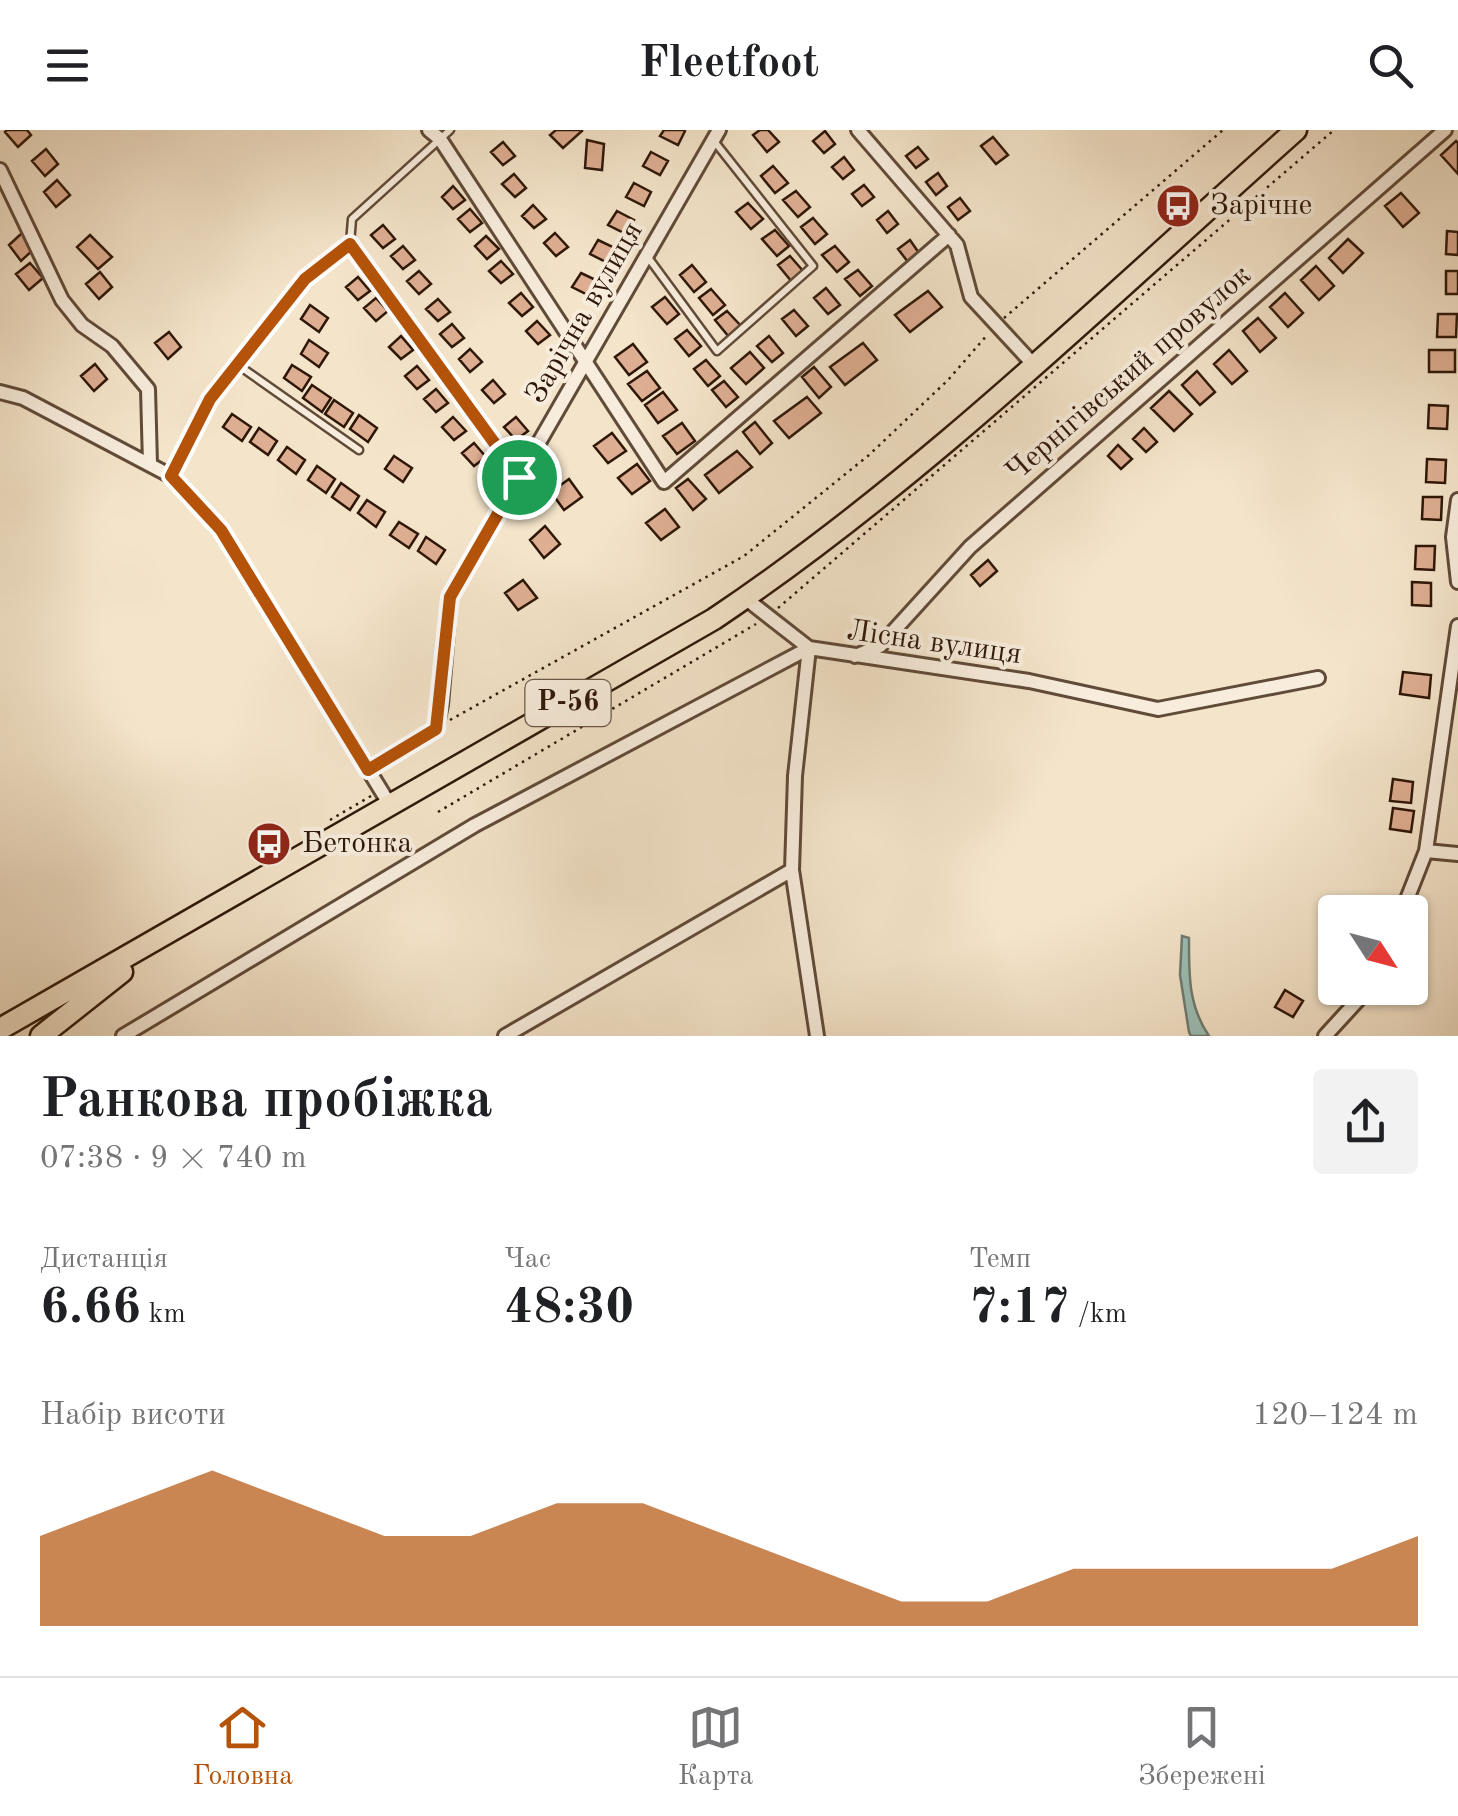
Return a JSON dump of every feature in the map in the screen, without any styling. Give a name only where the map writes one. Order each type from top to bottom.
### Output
[{"type":"main road","name":"Р-56","points":[[0,1029],[745,598],[841,528],[1296,130]]},
{"type":"main road","name":"Р-56","points":[[41,1036],[175,930]]},
{"type":"street","points":[[858,130],[957,245],[971,297],[1032,364]]},
{"type":"street","points":[[1430,130],[1447,130]]},
{"type":"street","name":"Чернігівський провулок","points":[[853,657],[880,646],[970,547],[1447,130]]},
{"type":"street","points":[[439,133],[664,482],[949,235]]},
{"type":"street","name":"Зарічна вулиця","points":[[368,770],[436,729],[450,597],[716,135]]},
{"type":"street","points":[[0,170],[62,300],[82,325],[112,346],[148,389],[150,464]]},
{"type":"street","points":[[350,244],[519,477]]},
{"type":"street","points":[[0,392],[23,398],[171,476],[221,530],[390,805]]},
{"type":"street","points":[[1458,500],[1453,537],[1458,582]]},
{"type":"street","points":[[123,1036],[476,825],[808,648],[745,598]]},
{"type":"street","points":[[1409,895],[1426,851],[1456,666],[1458,626]]},
{"type":"street","name":"Лісна вулиця","points":[[817,1036],[792,870],[794,776],[808,648],[1028,681],[1158,709],[1318,678]]},
{"type":"street","points":[[1426,851],[1458,854]]},
{"type":"street","points":[[504,1036],[792,870]]},
{"type":"street","points":[[1325,1036],[1353,1005]]},
{"type":"lane","points":[[171,476],[210,399],[305,279],[350,244],[352,218],[439,133]]},
{"type":"lane","points":[[647,256],[717,351],[813,266],[716,135]]},
{"type":"lane","points":[[238,365],[359,450]]},
{"type":"path","points":[[438,728],[513,682],[744,556],[869,454],[948,380],[996,324],[1223,130]]},
{"type":"water","points":[[1182,936],[1189,938],[1193,1001],[1209,1036],[1191,1036],[1189,1032],[1180,975]]},
{"type":"building","points":[[7,130],[27,130],[31,135],[18,147]]},
{"type":"building","points":[[556,130],[582,131],[563,148],[550,135]]},
{"type":"building","points":[[664,130],[685,131],[678,145],[660,136]]},
{"type":"building","points":[[768,130],[779,142],[767,152],[753,135]]},
{"type":"building","points":[[825,131],[835,144],[824,153],[813,141]]},
{"type":"building","points":[[993,137],[1008,155],[996,164],[981,146]]},
{"type":"building","points":[[587,140],[604,144],[602,170],[585,168]]},
{"type":"building","points":[[503,142],[515,156],[503,165],[491,152]]},
{"type":"building","points":[[1458,143],[1458,174],[1441,155]]},
{"type":"building","points":[[918,147],[928,159],[916,168],[906,156]]},
{"type":"building","points":[[46,149],[58,164],[45,176],[32,161]]},
{"type":"building","points":[[651,152],[668,161],[660,175],[643,166]]},
{"type":"building","points":[[844,157],[854,170],[843,179],[832,167]]},
{"type":"building","points":[[773,166],[788,183],[775,193],[761,176]]},
{"type":"building","points":[[938,173],[947,186],[936,195],[926,182]]},
{"type":"building","points":[[514,174],[526,188],[515,197],[502,184]]},
{"type":"building","points":[[57,180],[70,195],[56,207],[44,192]]},
{"type":"building","points":[[634,183],[651,192],[644,206],[626,197]]},
{"type":"building","points":[[864,185],[874,197],[862,206],[852,194]]},
{"type":"building","points":[[453,186],[465,200],[453,209],[442,197]]},
{"type":"building","points":[[796,191],[810,207],[798,217],[783,200]]},
{"type":"building","points":[[1401,193],[1419,213],[1403,227],[1385,206]]},
{"type":"building","points":[[960,198],[970,211],[958,220],[948,207]]},
{"type":"building","points":[[748,203],[763,219],[751,229],[736,212]]},
{"type":"building","points":[[533,205],[546,219],[534,228],[522,216]]},
{"type":"building","points":[[470,209],[482,223],[470,232],[458,219]]},
{"type":"building","points":[[617,211],[634,220],[626,234],[608,225]]},
{"type":"building","points":[[888,211],[898,224],[887,233],[877,220]]},
{"type":"building","points":[[813,218],[827,234],[815,244],[801,227]]},
{"type":"building","points":[[383,225],[395,239],[383,248],[371,235]]},
{"type":"building","points":[[775,230],[789,246],[777,256],[762,239]]},
{"type":"building","points":[[1447,231],[1458,232],[1458,255],[1446,254]]},
{"type":"building","points":[[22,233],[35,248],[21,261],[9,245]]},
{"type":"building","points":[[555,233],[568,247],[556,256],[544,243]]},
{"type":"building","points":[[90,235],[112,257],[98,269],[77,247]]},
{"type":"building","points":[[486,236],[499,249],[487,259],[475,246]]},
{"type":"building","points":[[1348,239],[1363,253],[1343,273],[1329,258]]},
{"type":"building","points":[[598,240],[615,248],[608,263],[590,254]]},
{"type":"building","points":[[910,240],[919,253],[908,262],[898,249]]},
{"type":"building","points":[[403,246],[415,260],[403,269],[391,256]]},
{"type":"building","points":[[835,246],[849,262],[837,272],[822,255]]},
{"type":"building","points":[[790,256],[804,272],[792,282],[778,265]]},
{"type":"building","points":[[501,261],[513,274],[501,283],[489,271]]},
{"type":"building","points":[[30,263],[43,278],[29,290],[16,274]]},
{"type":"building","points":[[692,265],[706,282],[694,292],[680,275]]},
{"type":"building","points":[[1316,266],[1334,286],[1319,300],[1301,280]]},
{"type":"building","points":[[858,270],[872,286],[860,296],[845,279]]},
{"type":"building","points":[[419,271],[431,284],[419,294],[407,281]]},
{"type":"building","points":[[1446,271],[1458,271],[1458,294],[1446,294]]},
{"type":"building","points":[[100,272],[112,287],[99,299],[86,284]]},
{"type":"building","points":[[581,273],[598,281],[590,296],[572,287]]},
{"type":"building","points":[[358,277],[370,291],[358,300],[346,287]]},
{"type":"building","points":[[826,288],[840,305],[828,314],[814,298]]},
{"type":"building","points":[[711,289],[725,305],[713,315],[699,298]]},
{"type":"building","points":[[928,291],[942,307],[910,332],[895,315]]},
{"type":"building","points":[[521,293],[533,307],[522,316],[509,303]]},
{"type":"building","points":[[1285,293],[1303,313],[1288,327],[1270,307]]},
{"type":"building","points":[[665,297],[679,314],[667,324],[652,307]]},
{"type":"building","points":[[376,298],[388,311],[376,321],[364,308]]},
{"type":"building","points":[[438,299],[450,312],[438,321],[426,309]]},
{"type":"building","points":[[310,305],[328,318],[319,332],[301,319]]},
{"type":"building","points":[[794,310],[808,326],[796,336],[782,319]]},
{"type":"building","points":[[727,311],[742,327],[729,337],[715,320]]},
{"type":"building","points":[[1438,314],[1457,314],[1456,337],[1437,337]]},
{"type":"building","points":[[1258,318],[1276,338],[1260,352],[1243,331]]},
{"type":"building","points":[[537,321],[550,335],[538,344],[526,331]]},
{"type":"building","points":[[452,324],[464,338],[452,347],[440,334]]},
{"type":"building","points":[[687,330],[701,346],[689,356],[675,339]]},
{"type":"building","points":[[169,332],[181,347],[168,359],[155,343]]},
{"type":"building","points":[[401,336],[413,350],[401,359],[389,347]]},
{"type":"building","points":[[769,336],[783,353],[772,362],[757,346]]},
{"type":"building","points":[[309,340],[328,353],[319,367],[301,354]]},
{"type":"building","points":[[863,343],[877,360],[845,385],[830,367]]},
{"type":"building","points":[[633,344],[647,362],[629,375],[615,357]]},
{"type":"building","points":[[470,349],[482,362],[470,372],[459,359]]},
{"type":"building","points":[[1229,350],[1247,371],[1232,384],[1214,364]]},
{"type":"building","points":[[1429,350],[1455,350],[1455,372],[1429,372]]},
{"type":"building","points":[[750,352],[764,368],[746,384],[731,368]]},
{"type":"building","points":[[706,360],[720,376],[708,386],[694,369]]},
{"type":"building","points":[[95,364],[107,379],[94,391],[81,376]]},
{"type":"building","points":[[292,365],[311,377],[302,391],[284,378]]},
{"type":"building","points":[[417,366],[429,380],[417,389],[405,376]]},
{"type":"building","points":[[814,367],[831,387],[819,398],[802,377]]},
{"type":"building","points":[[647,371],[660,388],[642,401],[628,384]]},
{"type":"building","points":[[1197,371],[1215,392],[1200,405],[1182,385]]},
{"type":"building","points":[[493,380],[505,394],[494,403],[482,390]]},
{"type":"building","points":[[724,381],[738,397],[726,407],[712,390]]},
{"type":"building","points":[[312,385],[331,398],[322,412],[303,398]]},
{"type":"building","points":[[436,389],[448,403],[436,412],[424,399]]},
{"type":"building","points":[[1169,391],[1192,414],[1174,431],[1151,408]]},
{"type":"building","points":[[663,392],[677,410],[658,423],[645,405]]},
{"type":"building","points":[[807,397],[821,413],[789,438],[774,421]]},
{"type":"building","points":[[334,400],[353,413],[344,427],[325,414]]},
{"type":"building","points":[[1429,405],[1448,406],[1447,429],[1428,428]]},
{"type":"building","points":[[232,414],[251,427],[242,441],[223,427]]},
{"type":"building","points":[[359,415],[377,428],[368,442],[350,429]]},
{"type":"building","points":[[453,417],[466,431],[454,440],[442,427]]},
{"type":"building","points":[[516,417],[528,431],[516,440],[504,427]]},
{"type":"building","points":[[755,422],[772,443],[760,454],[743,432]]},
{"type":"building","points":[[682,423],[695,441],[677,454],[663,436]]},
{"type":"building","points":[[259,428],[277,441],[268,455],[250,442]]},
{"type":"building","points":[[1144,428],[1157,442],[1146,452],[1133,439]]},
{"type":"building","points":[[612,433],[626,451],[608,463],[594,446]]},
{"type":"building","points":[[474,443],[486,457],[474,466],[462,453]]},
{"type":"building","points":[[1118,445],[1132,459],[1121,469],[1108,456]]},
{"type":"building","points":[[287,447],[305,460],[296,474],[278,460]]},
{"type":"building","points":[[737,451],[752,467],[719,493],[705,475]]},
{"type":"building","points":[[394,456],[412,468],[403,482],[385,469]]},
{"type":"building","points":[[1427,459],[1446,460],[1445,483],[1426,482]]},
{"type":"building","points":[[637,464],[650,481],[632,494],[618,478]]},
{"type":"building","points":[[317,466],[335,479],[326,493],[308,480]]},
{"type":"building","points":[[569,479],[582,497],[564,510],[551,492]]},
{"type":"building","points":[[688,479],[706,499],[693,510],[676,488]]},
{"type":"building","points":[[341,483],[359,496],[350,510],[332,497]]},
{"type":"building","points":[[1423,497],[1442,497],[1441,520],[1422,519]]},
{"type":"building","points":[[367,500],[385,512],[376,527],[358,513]]},
{"type":"building","points":[[665,509],[679,527],[661,540],[646,523]]},
{"type":"building","points":[[399,522],[418,534],[409,548],[390,535]]},
{"type":"building","points":[[545,526],[560,544],[544,558],[530,540]]},
{"type":"building","points":[[426,537],[445,550],[436,564],[418,551]]},
{"type":"building","points":[[1416,546],[1435,546],[1434,570],[1415,569]]},
{"type":"building","points":[[988,560],[997,571],[980,586],[971,575]]},
{"type":"building","points":[[523,580],[537,598],[518,610],[505,593]]},
{"type":"building","points":[[1412,582],[1431,583],[1431,606],[1412,605]]},
{"type":"building","points":[[1403,672],[1431,675],[1429,698],[1400,694]]},
{"type":"building","points":[[1393,779],[1413,782],[1411,803],[1390,801]]},
{"type":"building","points":[[1393,808],[1414,811],[1411,832],[1390,829]]},
{"type":"building","points":[[1285,990],[1303,1001],[1293,1017],[1275,1007]]},
{"type":"place","name":"Зарічне","points":[[1178,206]]},
{"type":"place","name":"Бетонка","points":[[269,844]]},
{"type":"route","points":[[350,244],[519,477],[450,597],[436,729],[368,770],[221,530],[171,476],[210,399],[305,279],[350,244]]}]
